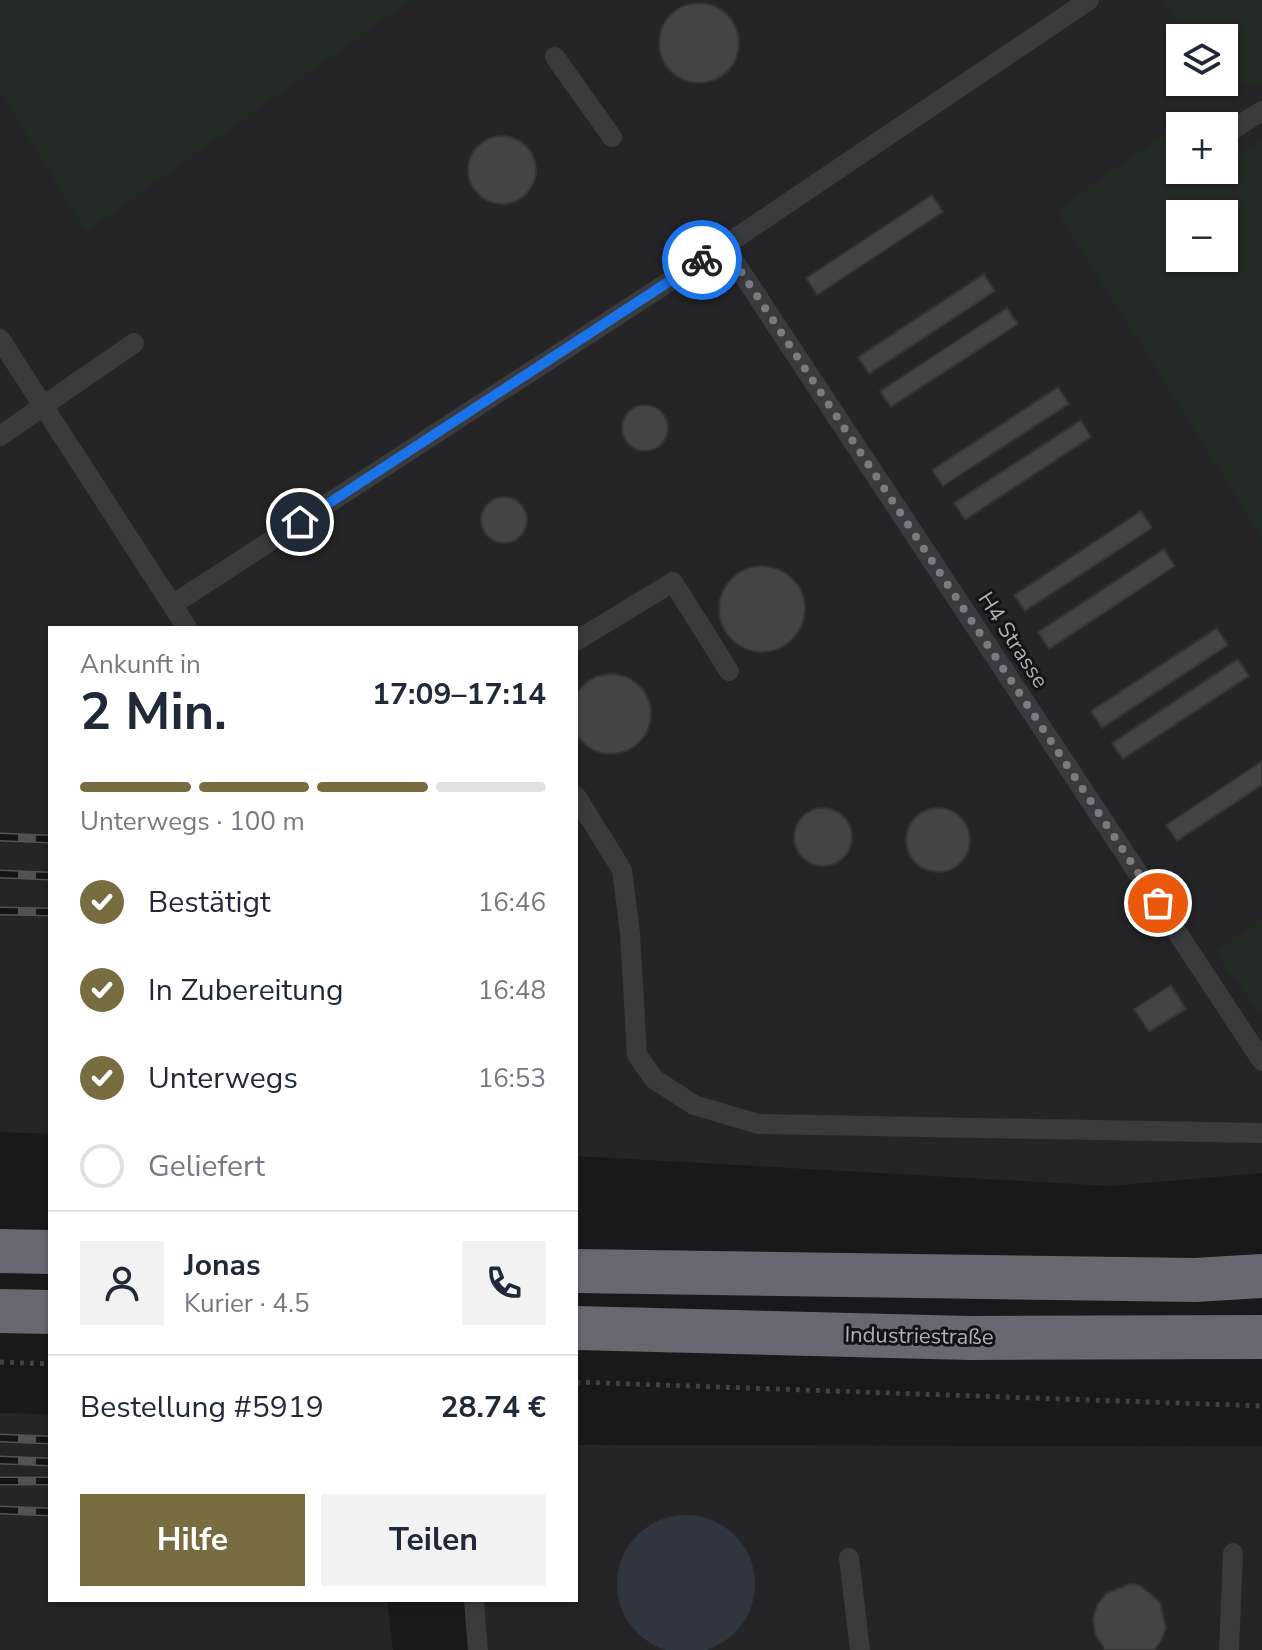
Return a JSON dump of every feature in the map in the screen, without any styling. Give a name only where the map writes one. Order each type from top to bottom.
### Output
[{"type":"highway","points":[[0,1251],[48,1252]]},
{"type":"highway","points":[[578,1271],[1195,1280],[1262,1276]]},
{"type":"highway","points":[[0,1311],[48,1312]]},
{"type":"highway","name":"Industriestraße","points":[[578,1328],[985,1338],[1262,1337]]},
{"type":"lane","points":[[172,605],[724,246],[1089,0]]},
{"type":"lane","points":[[555,57],[612,137]]},
{"type":"lane","points":[[1238,126],[1262,111]]},
{"type":"lane","name":"H4 Strasse","points":[[724,246],[1262,1061]]},
{"type":"lane","points":[[0,339],[186,626]]},
{"type":"lane","points":[[0,436],[134,343]]},
{"type":"lane","points":[[578,640],[673,582],[729,671]]},
{"type":"lane","points":[[578,799],[622,870],[630,933],[637,1055],[654,1079],[694,1105],[758,1124],[1262,1133]]},
{"type":"lane","points":[[1229,1650],[1233,1553]]},
{"type":"lane","points":[[849,1558],[860,1650]]},
{"type":"lane","points":[[474,1602],[478,1650]]},
{"type":"path","points":[[0,1362],[48,1364]]},
{"type":"path","points":[[578,1382],[1262,1406]]},
{"type":"shaded area","points":[[0,0],[1262,0],[1262,1173],[1110,1186],[578,1156],[578,626],[48,626],[48,1134],[0,1132]]},
{"type":"shaded area","points":[[0,0],[412,0],[86,232],[0,91]]},
{"type":"shaded area","points":[[1161,0],[1262,0],[1262,85],[1238,83],[1238,24],[1177,24]]},
{"type":"shaded area","points":[[1166,133],[1166,184],[1238,184],[1238,154],[1262,139],[1262,538],[1056,210]]},
{"type":"shaded area","points":[[1262,919],[1262,1017],[1214,951]]},
{"type":"shaded area","points":[[0,1413],[48,1414],[48,1602],[387,1602],[393,1650],[0,1650]]},
{"type":"shaded area","points":[[578,1445],[1262,1446],[1262,1650],[488,1650],[484,1602],[578,1602]]},
{"type":"shaded area","points":[[672,1516],[700,1516],[725,1526],[744,1545],[754,1570],[754,1598],[744,1623],[725,1642],[703,1651],[669,1651],[647,1642],[628,1623],[618,1598],[618,1570],[628,1545],[647,1526]]},
{"type":"building","points":[[699,3],[714,6],[727,15],[736,28],[739,43],[736,58],[727,71],[714,80],[699,83],[684,80],[671,71],[662,58],[659,43],[662,28],[671,15],[684,6]]},
{"type":"building","points":[[502,136],[526,146],[536,170],[526,194],[502,204],[478,194],[468,170],[478,146]]},
{"type":"building","points":[[932,195],[943,212],[817,295],[806,278]]},
{"type":"building","points":[[984,274],[995,291],[869,374],[858,357]]},
{"type":"building","points":[[1007,308],[1018,324],[891,407],[880,391]]},
{"type":"building","points":[[1058,387],[1069,404],[943,486],[932,470]]},
{"type":"building","points":[[645,405],[661,412],[668,428],[661,444],[645,451],[629,444],[622,428],[629,412]]},
{"type":"building","points":[[1081,420],[1091,437],[965,520],[954,503]]},
{"type":"building","points":[[504,497],[521,503],[527,520],[521,537],[504,543],[487,537],[481,520],[487,503]]},
{"type":"building","points":[[1141,511],[1152,528],[1025,611],[1014,595]]},
{"type":"building","points":[[1164,549],[1175,566],[1049,649],[1038,632]]},
{"type":"building","points":[[762,566],[778,570],[792,579],[801,593],[805,609],[801,625],[792,639],[778,648],[762,652],[746,648],[732,639],[723,625],[719,609],[723,593],[732,579],[746,570]]},
{"type":"building","points":[[1217,628],[1228,645],[1102,728],[1091,711]]},
{"type":"building","points":[[1238,659],[1249,676],[1123,759],[1112,743]]},
{"type":"building","points":[[611,674],[626,677],[644,692],[650,706],[648,729],[639,742],[626,751],[611,754],[596,751],[578,736],[578,692],[596,677]]},
{"type":"building","points":[[1262,761],[1262,785],[1177,841],[1166,825]]},
{"type":"building","points":[[823,808],[834,810],[843,817],[850,826],[850,848],[843,857],[834,864],[823,866],[812,864],[803,857],[796,848],[794,837],[796,826],[803,817],[812,810]]},
{"type":"building","points":[[938,808],[961,817],[970,840],[961,863],[938,872],[915,863],[906,840],[915,817]]},
{"type":"building","points":[[1171,985],[1186,1009],[1149,1032],[1134,1009]]},
{"type":"building","points":[[1130,1584],[1141,1586],[1160,1602],[1166,1628],[1154,1650],[1105,1650],[1095,1634],[1093,1619],[1097,1605],[1106,1593]]},
{"type":"railway","points":[[0,837],[48,839]]},
{"type":"railway","points":[[0,874],[48,876]]},
{"type":"railway","points":[[0,911],[48,912]]},
{"type":"railway","points":[[0,1438],[48,1440]]},
{"type":"railway","points":[[0,1460],[48,1462]]},
{"type":"railway","points":[[0,1481],[48,1481]]},
{"type":"railway","points":[[0,1510],[48,1512]]},
{"type":"way so far","points":[[702,260],[724,246],[1158,903]]},
{"type":"route","points":[[300,522],[702,260]]}]
